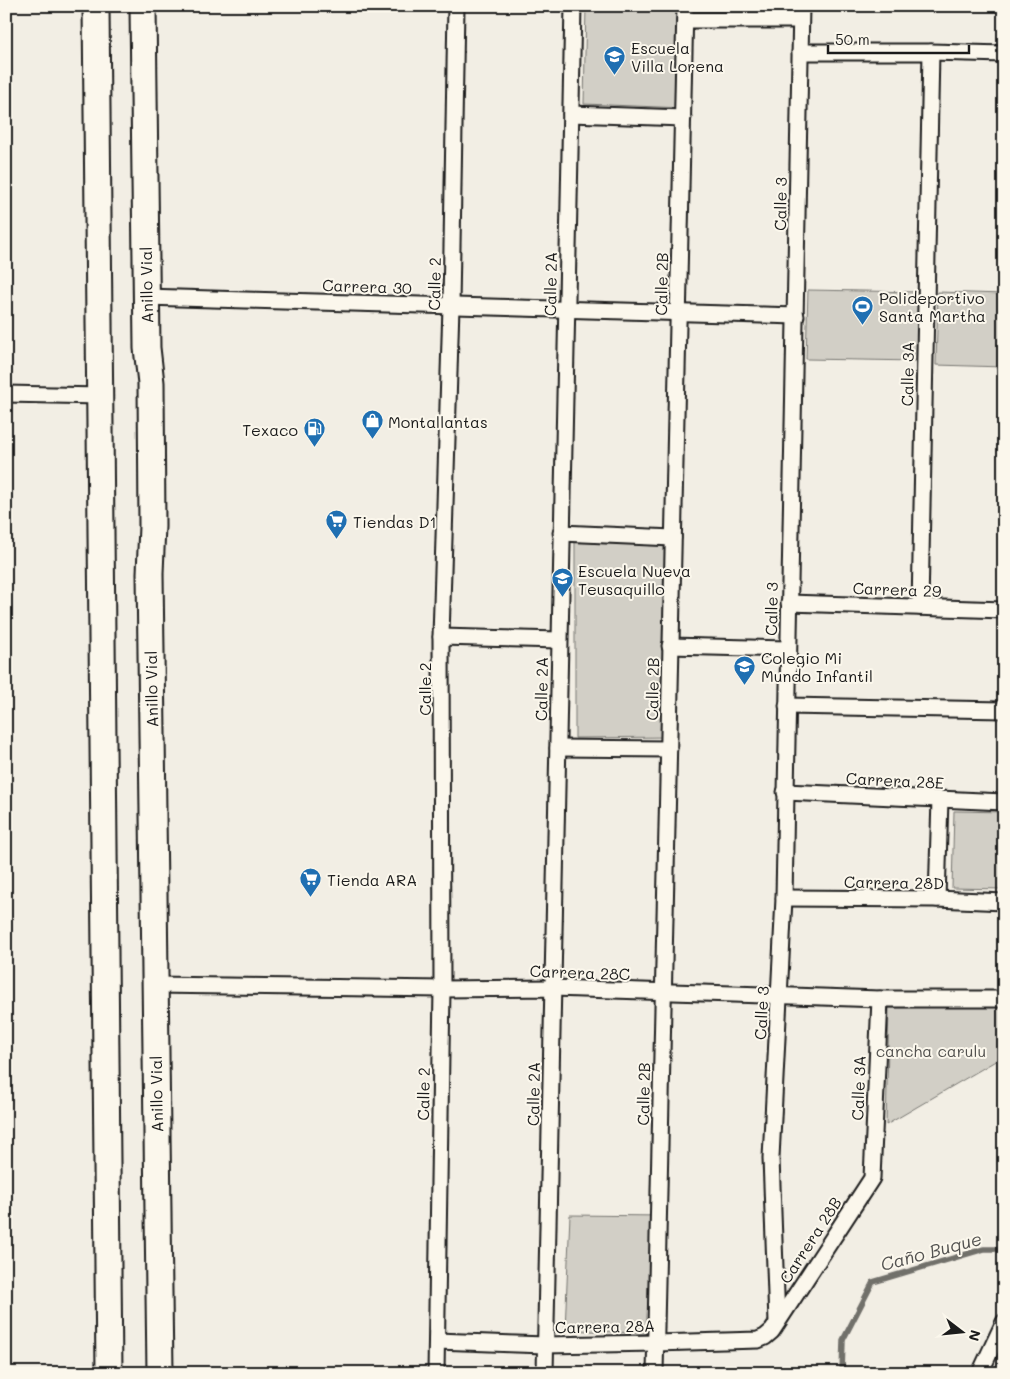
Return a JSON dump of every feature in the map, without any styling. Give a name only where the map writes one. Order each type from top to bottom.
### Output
[{"type":"highway","points":[[96,6],[109,1373]]},
{"type":"highway","name":"Anillo Vial","points":[[143,6],[147,348],[152,383],[152,526],[150,573],[160,1373]]},
{"type":"street","name":"Calle 2","points":[[436,1373],[442,988],[441,637],[451,306],[456,6]]},
{"type":"street","name":"Calle 2A","points":[[545,1373],[572,6]]},
{"type":"street","points":[[685,13],[801,13]]},
{"type":"street","name":"Calle 2B","points":[[655,1373],[685,13]]},
{"type":"street","name":"Calle 3","points":[[774,1327],[771,1158],[784,898],[801,13]]},
{"type":"street","points":[[800,52],[1004,54]]},
{"type":"street","name":"Calle 3A","points":[[920,607],[931,52]]},
{"type":"street","points":[[571,114],[683,118]]},
{"type":"street","name":"Carrera 30","points":[[146,297],[796,316]]},
{"type":"street","points":[[6,394],[100,396]]},
{"type":"street","points":[[561,533],[673,538]]},
{"type":"street","name":"Carrera 29","points":[[789,603],[1004,610]]},
{"type":"street","points":[[441,637],[559,640]]},
{"type":"street","points":[[670,646],[788,649]]},
{"type":"street","points":[[787,706],[1004,710]]},
{"type":"street","points":[[558,748],[669,749]]},
{"type":"street","name":"Carrera 28E","points":[[785,792],[1004,802]]},
{"type":"street","points":[[936,899],[940,799]]},
{"type":"street","name":"Carrera 28D","points":[[784,898],[936,899],[1004,902]]},
{"type":"street","name":"Carrera 28C","points":[[155,985],[553,988],[880,1000],[1004,999]]},
{"type":"street","name":"Calle 3A","points":[[872,1178],[880,1000]]},
{"type":"street","name":"Carrera 28B","points":[[774,1327],[872,1178]]},
{"type":"street","points":[[980,1373],[1004,1322]]},
{"type":"street","name":"Carrera 28A","points":[[437,1341],[545,1345],[758,1340],[765,1337],[774,1327]]},
{"type":"green space","points":[[586,6],[685,6],[684,108],[584,104]]},
{"type":"green space","name":"Polideportivo Santa Martha","points":[[808,290],[919,292],[917,361],[806,359]]},
{"type":"green space","points":[[938,292],[1004,294],[1004,367],[936,365]]},
{"type":"green space","points":[[575,537],[676,538],[671,737],[575,738]]},
{"type":"green space","points":[[954,811],[1004,812],[1004,889],[952,888]]},
{"type":"green space","name":"cancha carulu","points":[[1004,1006],[1004,1056],[886,1125],[889,1008]]},
{"type":"green space","points":[[570,1215],[663,1216],[661,1334],[565,1330]]},
{"type":"waterway","name":"Caño Buque","points":[[842,1373],[843,1340],[873,1282],[984,1249],[1004,1249]]},
{"type":"place","name":"Escuela Villa Lorena","points":[[615,75]]},
{"type":"place","name":"Polideportivo Santa Martha","points":[[863,325]]},
{"type":"place","name":"Montallantas","points":[[372,440]]},
{"type":"place","name":"Texaco","points":[[314,448]]},
{"type":"place","name":"Tiendas D1","points":[[337,540]]},
{"type":"place","name":"Escuela Nueva Teusaquillo","points":[[562,598]]},
{"type":"place","name":"Colegio Mi Mundo Infantil","points":[[745,685]]},
{"type":"place","name":"Tienda ARA","points":[[311,898]]}]
